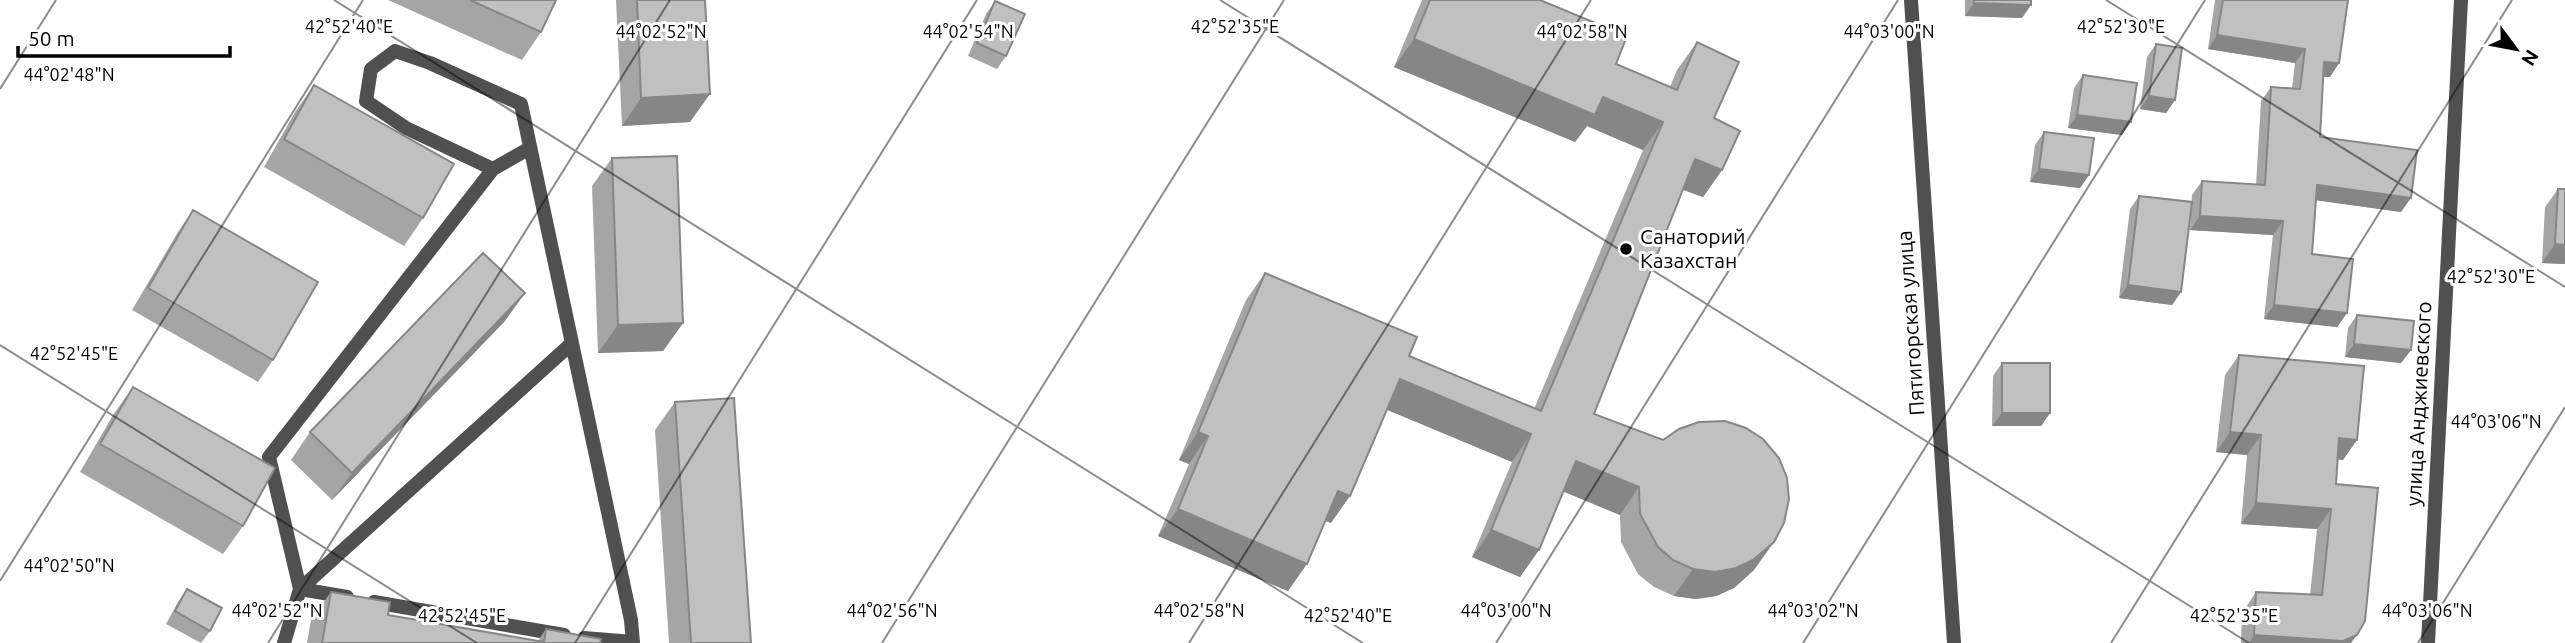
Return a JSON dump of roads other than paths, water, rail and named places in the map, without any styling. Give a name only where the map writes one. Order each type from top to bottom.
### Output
[{"type":"street","name":"Пятигорская улица","points":[[1911,0],[1954,643]]},
{"type":"street","name":"улица Анджиевского","points":[[2428,643],[2461,0]]},
{"type":"street","points":[[300,589],[603,642],[633,642],[631,620],[521,104],[430,63],[396,51],[371,69],[366,101],[406,128],[493,169]]},
{"type":"street","points":[[284,643],[300,589],[269,457],[493,169],[530,148]]},
{"type":"street","points":[[300,589],[571,344]]},
{"type":"place","name":"Санаторий Казахстан","points":[[1626,249]]}]
